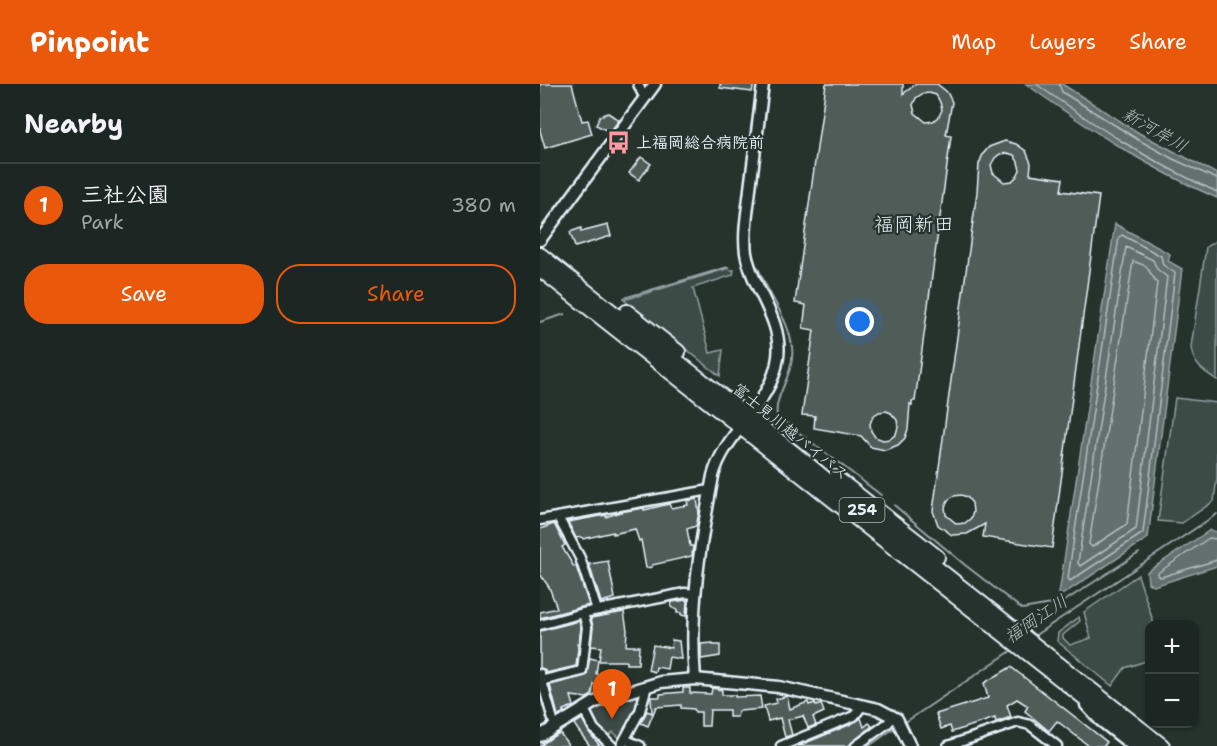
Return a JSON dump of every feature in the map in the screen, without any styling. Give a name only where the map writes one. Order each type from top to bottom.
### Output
[{"type":"highway","name":"254","points":[[540,244],[697,366],[706,384]]},
{"type":"highway","name":"富士見川越バイパス","points":[[540,255],[621,326],[742,425],[808,463],[844,495],[968,592],[1015,636]]},
{"type":"highway","name":"富士見川越バイパス","points":[[540,269],[706,384],[742,425],[792,474],[808,480],[1162,746]]},
{"type":"highway","name":"254","points":[[540,279],[722,423],[742,425]]},
{"type":"highway","name":"富士見川越バイパス","points":[[1027,646],[1065,682],[1146,746]]},
{"type":"street","points":[[638,84],[646,96]]},
{"type":"street","points":[[540,240],[654,84]]},
{"type":"street","points":[[695,679],[692,639],[696,594],[710,490],[717,463],[770,388],[776,368],[777,331],[750,269],[745,240],[763,84]]},
{"type":"street","points":[[540,520],[710,490]]},
{"type":"street","points":[[558,517],[580,558],[597,610]]},
{"type":"street","points":[[540,625],[597,610],[685,593],[696,594]]},
{"type":"street","points":[[555,727],[541,678],[582,670],[587,627],[583,613]]},
{"type":"street","points":[[540,736],[596,702],[666,681],[695,679],[779,687],[878,709],[898,721],[910,746]]},
{"type":"street","points":[[1065,682],[1100,720],[1133,746]]},
{"type":"street","points":[[640,746],[623,743],[640,711],[647,686]]},
{"type":"street","points":[[781,746],[854,716],[860,711],[861,705]]},
{"type":"street","points":[[584,709],[594,729],[612,746]]},
{"type":"street","points":[[856,746],[888,723],[898,721]]},
{"type":"street","points":[[948,746],[1018,722],[1030,725],[1057,746]]},
{"type":"shaded area","points":[[1217,240],[1217,380],[1196,363],[1191,347],[1206,247]]},
{"type":"shaded area","points":[[729,268],[734,270],[733,275],[693,288],[710,353],[723,350],[720,376],[624,300]]},
{"type":"shaded area","points":[[1175,398],[1217,403],[1217,477],[1214,501],[1182,523],[1158,521]]},
{"type":"shaded area","points":[[1138,575],[1153,620],[1145,620],[1145,661],[1125,668],[1112,686],[1057,641],[1058,633],[1079,617],[1080,621],[1063,635],[1063,638],[1070,645],[1091,638],[1084,612]]},
{"type":"shaded area","points":[[639,694],[641,697],[621,739],[613,732],[606,738],[596,729],[588,713]]},
{"type":"water","points":[[1026,84],[1062,84],[1139,133],[1217,174],[1217,198],[1167,174],[1118,146]]},
{"type":"water","points":[[1115,224],[1170,254],[1168,261],[1182,269],[1148,538],[1062,595],[1059,594]]},
{"type":"water","points":[[1210,530],[1217,532],[1217,566],[1154,586],[1148,583],[1147,572]]},
{"type":"building","points":[[540,84],[572,84],[582,121],[588,120],[592,134],[545,148],[540,131]]},
{"type":"building","points":[[720,84],[754,84],[752,92],[720,88]]},
{"type":"building","points":[[826,84],[903,84],[903,94],[916,84],[937,84],[947,92],[952,102],[946,135],[951,136],[915,401],[912,401],[912,405],[910,404],[905,438],[898,445],[885,450],[871,447],[861,436],[814,428],[815,416],[802,415],[814,330],[803,328],[806,305],[795,303]],"holes":[[[929,93],[936,95],[942,110],[933,121],[926,122],[915,113],[913,105],[916,98]],[[886,411],[897,420],[898,427],[896,434],[890,439],[883,440],[875,437],[870,424],[873,416]]]},
{"type":"building","points":[[608,113],[619,120],[610,132],[596,125],[600,116]]},
{"type":"building","points":[[1005,141],[1016,144],[1026,151],[1031,163],[1030,174],[1063,179],[1061,191],[1099,196],[1052,548],[983,537],[985,524],[967,534],[952,535],[938,525],[933,511],[979,164],[989,147]],"holes":[[[1000,154],[1014,155],[1020,170],[1012,181],[1004,182],[993,173],[991,165]],[[961,495],[967,497],[972,503],[973,512],[971,518],[965,523],[957,524],[946,515],[945,507],[948,500]]]},
{"type":"building","points":[[641,157],[651,164],[639,180],[629,173]]},
{"type":"building","points":[[608,225],[611,236],[575,247],[570,232],[581,228],[581,232]]},
{"type":"building","points":[[697,499],[699,513],[696,526],[687,529],[690,546],[693,546],[692,556],[652,565],[652,567],[646,568],[641,540],[639,541],[635,529],[583,539],[582,537],[576,538],[568,522],[669,504],[671,508],[688,505],[687,501]]},
{"type":"building","points":[[554,524],[565,545],[562,547],[574,567],[576,566],[589,605],[540,618],[540,612],[557,608],[549,587],[540,574],[540,529]]},
{"type":"building","points":[[608,561],[615,598],[601,602],[589,564]]},
{"type":"building","points":[[687,600],[686,616],[677,613],[677,610],[671,607],[672,602]]},
{"type":"building","points":[[624,612],[627,630],[626,646],[639,646],[638,664],[626,664],[626,661],[599,661],[601,647],[591,646],[593,627],[591,618]]},
{"type":"building","points":[[579,621],[581,628],[579,644],[577,643],[576,666],[546,673],[540,668],[540,631]]},
{"type":"building","points":[[672,640],[679,641],[681,659],[669,657],[667,669],[656,667],[655,672],[648,670],[653,645],[671,648]]},
{"type":"building","points":[[713,643],[713,645],[720,645],[720,656],[701,659],[701,644]]},
{"type":"building","points":[[590,658],[598,660],[596,674],[619,678],[618,687],[594,684],[592,695],[587,698],[571,696],[574,706],[563,710],[564,712],[558,716],[550,685],[586,676]]},
{"type":"building","points":[[1011,667],[1107,742],[1104,746],[1089,746],[1057,721],[1049,731],[1025,711],[1028,706],[1017,699],[1007,705],[1011,717],[996,722],[995,718],[952,732],[950,726],[941,729],[936,714],[988,698],[984,683]]},
{"type":"building","points":[[683,688],[690,688],[690,693],[711,694],[712,688],[722,690],[722,695],[760,696],[762,709],[739,711],[737,717],[729,717],[729,710],[710,710],[709,726],[701,726],[701,712],[695,712],[694,709],[681,708],[681,705],[656,707],[648,726],[641,723],[647,711],[652,713],[651,697],[683,692]]},
{"type":"building","points":[[787,696],[790,709],[808,702],[809,705],[821,704],[824,712],[813,717],[816,725],[808,728],[803,716],[788,720],[792,735],[785,737],[780,718],[768,721],[764,706],[777,703],[776,699]]},
{"type":"building","points":[[861,718],[864,727],[869,723],[872,726],[848,746],[798,746],[849,725]]},
{"type":"building","points":[[582,719],[600,746],[590,746],[574,724]]},
{"type":"building","points":[[560,733],[569,746],[540,746],[554,736]]},
{"type":"waterway","points":[[624,298],[728,267]]},
{"type":"waterway","points":[[758,267],[786,323],[792,347],[791,367],[778,402],[777,416],[881,495]]},
{"type":"waterway","points":[[540,322],[565,314]]},
{"type":"waterway","points":[[894,505],[1022,609],[1063,602],[1139,553]]},
{"type":"waterway","name":"福岡江川","points":[[1034,636],[1217,514]]},
{"type":"waterway","name":"福岡江川","points":[[904,723],[1014,649]]},
{"type":"waterway","name":"福岡江川","points":[[869,746],[896,727]]},
{"type":"place","name":"上福岡総合病院前","points":[[618,142]]},
{"type":"place","name":"三社公園","points":[[612,719]]},
{"type":"district","name":"福岡新田","points":[[914,224]]},
{"type":"water label","name":"新河岸川","points":[[1155,130]]}]
